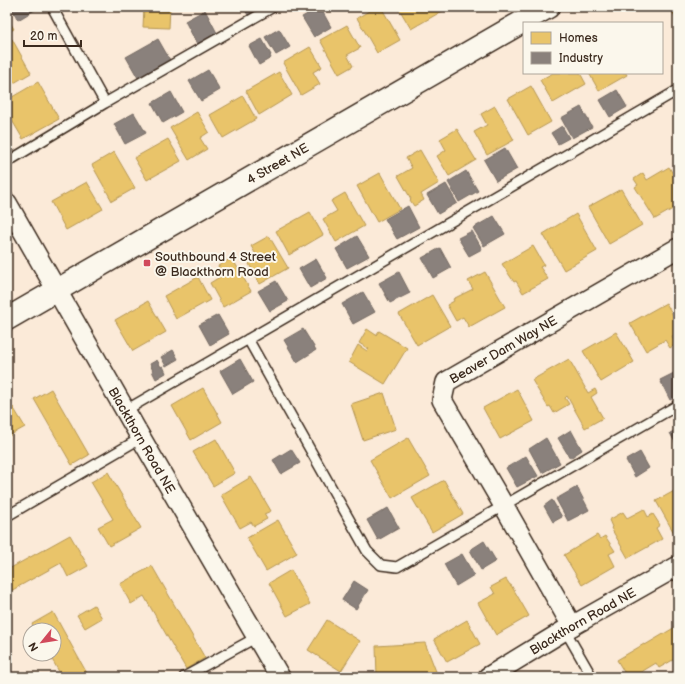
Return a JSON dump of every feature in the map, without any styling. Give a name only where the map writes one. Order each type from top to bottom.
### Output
[{"type":"street","name":"4 Street NE","points":[[7,319],[548,7]]},
{"type":"street","name":"Blackthorn Road NE","points":[[7,203],[280,677]]},
{"type":"street","name":"Beaver Dam Way NE","points":[[569,628],[504,506],[442,400],[446,382],[678,248]]},
{"type":"street","name":"Blackthorn Road NE","points":[[488,677],[569,628],[678,566]]},
{"type":"lane","points":[[52,7],[105,102]]},
{"type":"lane","points":[[7,162],[105,102],[273,7]]},
{"type":"lane","points":[[126,410],[678,90]]},
{"type":"lane","points":[[248,339],[367,551],[381,565],[398,567],[678,405]]},
{"type":"lane","points":[[7,516],[142,438]]},
{"type":"lane","points":[[569,628],[592,677]]},
{"type":"lane","points":[[184,677],[257,637]]},
{"type":"building: Homes","points":[[144,7],[170,7],[169,28],[143,27]]},
{"type":"building: Homes","points":[[376,7],[381,7],[400,40],[377,53],[357,18]]},
{"type":"building: Homes","points":[[398,7],[442,7],[444,10],[411,29]]},
{"type":"building: Homes","points":[[669,7],[678,7],[678,21]]},
{"type":"building: Homes","points":[[7,18],[14,29],[7,33]]},
{"type":"building: Homes","points":[[347,25],[360,48],[347,55],[353,66],[339,74],[320,40]]},
{"type":"building: Homes","points":[[12,39],[31,73],[7,87],[7,42]]},
{"type":"building: Homes","points":[[310,47],[322,67],[313,72],[320,84],[301,95],[283,63]]},
{"type":"building: Homes","points":[[279,72],[292,95],[259,115],[246,91]]},
{"type":"building: Homes","points":[[551,74],[581,74],[586,84],[553,103],[540,80]]},
{"type":"building: Homes","points":[[590,74],[626,74],[627,75],[599,91]]},
{"type":"building: Homes","points":[[38,82],[59,119],[23,139],[7,112],[7,100]]},
{"type":"building: Homes","points":[[531,86],[551,122],[528,135],[508,99]]},
{"type":"building: Homes","points":[[243,96],[256,119],[223,138],[210,115]]},
{"type":"building: Homes","points":[[495,106],[514,140],[487,155],[474,132],[487,125],[481,114]]},
{"type":"building: Homes","points":[[197,112],[209,132],[200,138],[207,149],[189,160],[170,128]]},
{"type":"building: Homes","points":[[457,129],[476,160],[449,176],[437,156],[446,150],[440,139]]},
{"type":"building: Homes","points":[[168,139],[181,161],[147,180],[134,158]]},
{"type":"building: Homes","points":[[420,150],[439,183],[421,194],[424,200],[414,206],[398,176],[412,168],[406,158]]},
{"type":"building: Homes","points":[[114,152],[135,188],[112,201],[92,165]]},
{"type":"building: Homes","points":[[669,167],[678,182],[678,206],[655,219],[635,187],[638,185],[634,179],[643,173],[647,180]]},
{"type":"building: Homes","points":[[380,173],[400,209],[377,222],[357,186]]},
{"type":"building: Homes","points":[[87,182],[103,209],[66,230],[51,202]]},
{"type":"building: Homes","points":[[621,189],[642,225],[609,244],[588,207]]},
{"type":"building: Homes","points":[[345,193],[364,226],[336,242],[323,219],[337,211],[331,201]]},
{"type":"building: Homes","points":[[310,212],[323,235],[289,255],[276,231]]},
{"type":"building: Homes","points":[[576,214],[597,251],[564,270],[543,234]]},
{"type":"building: Homes","points":[[269,236],[288,268],[260,284],[249,264],[258,258],[251,246]]},
{"type":"building: Homes","points":[[533,246],[544,265],[540,267],[548,279],[523,293],[516,281],[514,282],[502,264]]},
{"type":"building: Homes","points":[[232,258],[251,291],[223,307],[210,283],[223,275],[218,266]]},
{"type":"building: Homes","points":[[485,272],[505,307],[469,327],[463,317],[456,321],[447,305],[454,301],[453,299],[473,289],[468,281]]},
{"type":"building: Homes","points":[[198,277],[210,300],[176,319],[164,296]]},
{"type":"building: Homes","points":[[432,295],[450,326],[417,345],[399,314]]},
{"type":"building: Homes","points":[[148,301],[166,332],[133,351],[115,320]]},
{"type":"building: Homes","points":[[666,303],[678,324],[678,333],[672,336],[676,344],[670,348],[665,340],[646,351],[630,323]]},
{"type":"building: Homes","points":[[367,329],[376,335],[379,331],[407,348],[385,384],[349,362],[358,345],[367,351],[369,349],[359,343]]},
{"type":"building: Homes","points":[[616,332],[634,362],[601,382],[583,351]]},
{"type":"building: Homes","points":[[569,359],[588,393],[595,389],[597,393],[591,397],[603,418],[585,428],[567,396],[565,398],[569,404],[554,413],[550,406],[548,407],[532,380]]},
{"type":"building: Homes","points":[[203,388],[222,422],[191,440],[172,406]]},
{"type":"building: Homes","points":[[51,389],[89,455],[72,465],[34,399]]},
{"type":"building: Homes","points":[[517,389],[534,421],[500,439],[483,408]]},
{"type":"building: Homes","points":[[384,393],[396,429],[363,440],[351,404]]},
{"type":"building: Homes","points":[[13,407],[25,427],[7,437],[7,411]]},
{"type":"building: Homes","points":[[408,438],[430,476],[392,498],[370,460]]},
{"type":"building: Homes","points":[[216,439],[235,473],[213,486],[193,452]]},
{"type":"building: Homes","points":[[108,472],[141,528],[109,546],[98,527],[113,519],[91,482]]},
{"type":"building: Homes","points":[[251,477],[271,511],[264,514],[267,519],[254,526],[251,522],[240,528],[221,495]]},
{"type":"building: Homes","points":[[444,480],[463,514],[432,532],[412,498]]},
{"type":"building: Homes","points":[[678,489],[678,530],[674,533],[656,501]]},
{"type":"building: Homes","points":[[644,509],[648,517],[653,514],[660,525],[656,528],[662,539],[628,558],[611,528],[612,527],[609,520],[623,512],[627,518]]},
{"type":"building: Homes","points":[[278,520],[297,553],[266,571],[247,538]]},
{"type":"building: Homes","points":[[70,535],[88,566],[68,577],[61,563],[7,593],[7,570]]},
{"type":"building: Homes","points":[[597,535],[600,539],[605,536],[615,551],[609,554],[615,566],[582,585],[564,555]]},
{"type":"building: Homes","points":[[152,566],[205,658],[186,669],[144,596],[131,604],[120,584]]},
{"type":"building: Homes","points":[[291,570],[310,604],[287,616],[269,583]]},
{"type":"building: Homes","points":[[506,579],[529,616],[496,635],[478,603],[495,594],[491,587]]},
{"type":"building: Homes","points":[[94,605],[102,618],[85,628],[77,615]]},
{"type":"building: Homes","points":[[53,612],[59,622],[36,622]]},
{"type":"building: Homes","points":[[327,620],[360,641],[341,671],[308,650]]},
{"type":"building: Homes","points":[[467,620],[480,644],[447,662],[434,639]]},
{"type":"building: Homes","points":[[678,622],[678,657],[659,668],[656,663],[633,677],[627,677],[617,660],[677,626],[675,624]]},
{"type":"building: Homes","points":[[62,628],[89,677],[62,677],[54,662],[62,662]]},
{"type":"building: Homes","points":[[425,643],[437,674],[426,677],[377,677],[376,646]]},
{"type":"building: Industry","points":[[11,7],[37,7],[38,8],[18,20]]},
{"type":"building: Industry","points":[[243,7],[262,7],[248,15]]},
{"type":"building: Industry","points":[[320,7],[331,27],[314,37],[302,17]]},
{"type":"building: Industry","points":[[205,10],[217,33],[197,44],[185,21]]},
{"type":"building: Industry","points":[[279,29],[290,47],[276,55],[265,37]]},
{"type":"building: Industry","points":[[158,39],[170,60],[138,78],[126,57]]},
{"type":"building: Industry","points":[[262,39],[271,55],[271,58],[259,65],[249,46]]},
{"type":"building: Industry","points":[[208,70],[220,90],[201,101],[189,81]]},
{"type":"building: Industry","points":[[617,90],[627,107],[610,117],[600,100]]},
{"type":"building: Industry","points":[[171,92],[182,112],[163,123],[152,103]]},
{"type":"building: Industry","points":[[581,107],[592,127],[572,138],[561,118]]},
{"type":"building: Industry","points":[[134,113],[146,133],[125,144],[114,124]]},
{"type":"building: Industry","points":[[562,126],[569,138],[558,144],[551,133]]},
{"type":"building: Industry","points":[[505,148],[517,169],[496,181],[484,160]]},
{"type":"building: Industry","points":[[466,171],[478,191],[459,202],[448,182]]},
{"type":"building: Industry","points":[[446,184],[457,203],[438,214],[427,195]]},
{"type":"building: Industry","points":[[408,206],[419,227],[397,239],[385,219]]},
{"type":"building: Industry","points":[[494,216],[505,234],[484,246],[473,228]]},
{"type":"building: Industry","points":[[472,231],[482,249],[469,256],[458,238]]},
{"type":"building: Industry","points":[[357,236],[369,256],[347,268],[336,249]]},
{"type":"building: Industry","points":[[440,248],[451,268],[433,278],[422,258]]},
{"type":"building: Industry","points":[[316,259],[327,278],[310,288],[299,269]]},
{"type":"building: Industry","points":[[399,272],[410,293],[390,303],[379,283]]},
{"type":"building: Industry","points":[[276,281],[288,301],[270,311],[258,291]]},
{"type":"building: Industry","points":[[363,292],[375,312],[353,324],[342,304]]},
{"type":"building: Industry","points":[[218,315],[229,334],[210,345],[199,325]]},
{"type":"building: Industry","points":[[303,329],[316,350],[297,362],[284,340]]},
{"type":"building: Industry","points":[[173,350],[178,359],[166,366],[161,357]]},
{"type":"building: Industry","points":[[240,359],[253,382],[233,394],[220,371]]},
{"type":"building: Industry","points":[[157,360],[161,367],[163,366],[166,373],[156,379],[150,364]]},
{"type":"building: Industry","points":[[678,371],[678,396],[670,400],[660,380]]},
{"type":"building: Industry","points":[[678,429],[678,448],[670,433]]},
{"type":"building: Industry","points":[[571,430],[582,450],[570,458],[558,438]]},
{"type":"building: Industry","points":[[546,438],[560,463],[542,473],[529,449]]},
{"type":"building: Industry","points":[[291,449],[300,463],[281,474],[273,460]]},
{"type":"building: Industry","points":[[640,452],[649,468],[635,477],[626,460]]},
{"type":"building: Industry","points":[[526,456],[538,476],[517,487],[506,468]]},
{"type":"building: Industry","points":[[577,487],[589,510],[568,521],[556,499]]},
{"type":"building: Industry","points":[[552,500],[562,517],[553,522],[544,506]]},
{"type":"building: Industry","points":[[388,508],[399,528],[378,540],[367,520]]},
{"type":"building: Industry","points":[[484,541],[496,561],[481,570],[470,550]]},
{"type":"building: Industry","points":[[462,554],[474,575],[456,586],[444,564]]},
{"type":"building: Industry","points":[[354,581],[368,590],[356,609],[342,600]]},
{"type":"place","name":"Southbound 4 Street @ Blackthorn Road","points":[[147,263]]}]
